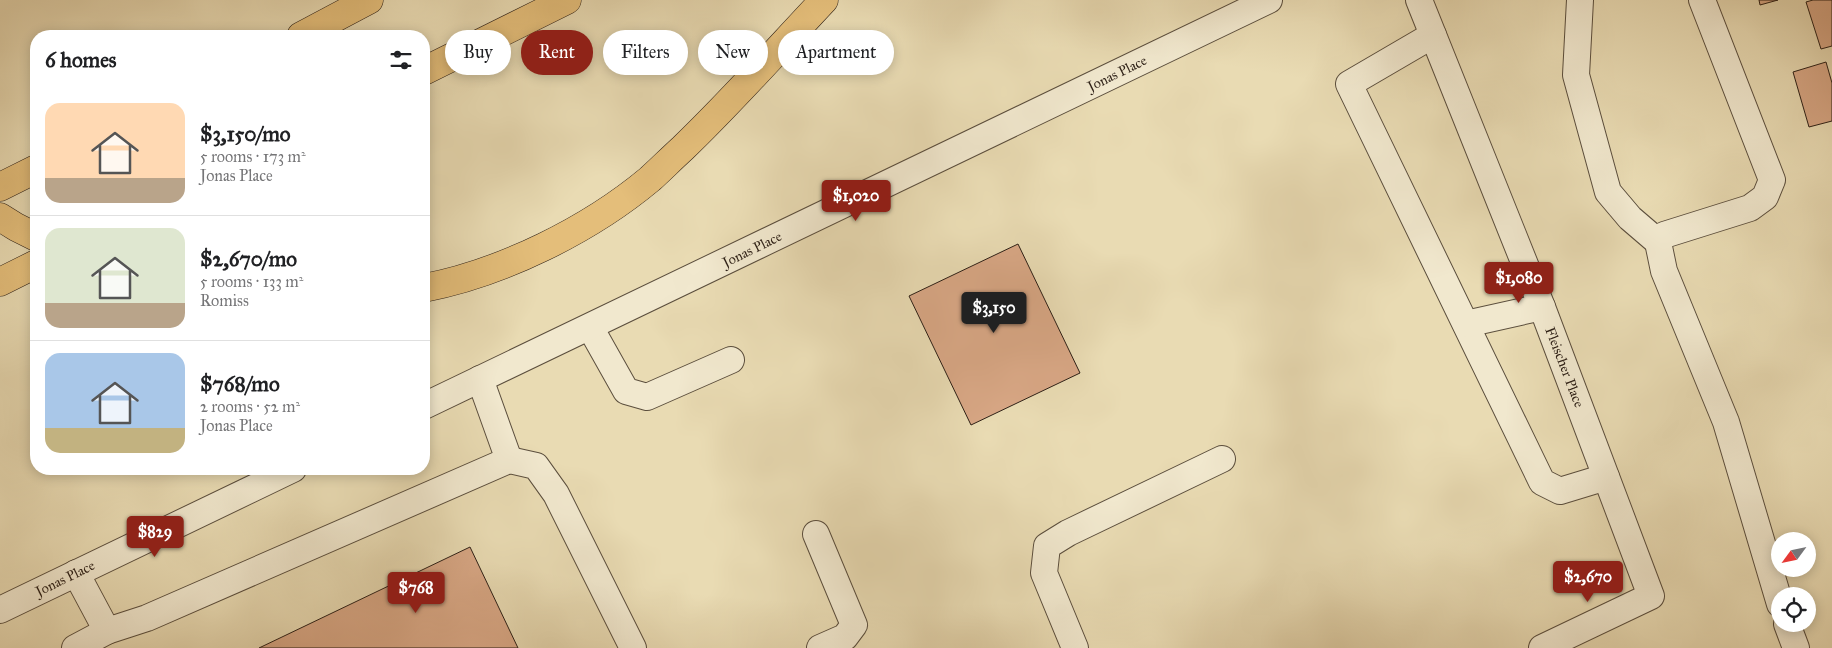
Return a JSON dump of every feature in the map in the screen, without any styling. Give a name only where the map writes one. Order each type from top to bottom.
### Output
[{"type":"highway","points":[[312,30],[369,0]]},
{"type":"highway","points":[[430,68],[567,0]]},
{"type":"highway","points":[[430,286],[474,275],[516,259],[560,238],[603,213],[650,179],[718,114],[824,0]]},
{"type":"highway","points":[[0,187],[30,172]]},
{"type":"highway","points":[[0,216],[30,234]]},
{"type":"highway","points":[[0,282],[30,267]]},
{"type":"street","name":"Jonas Place","points":[[430,403],[1269,0]]},
{"type":"street","name":"Fleischer Place","points":[[1419,0],[1542,307],[1651,596],[1542,648]]},
{"type":"street","points":[[1580,0],[1576,75],[1608,192],[1630,218],[1658,242],[1664,271],[1726,422],[1775,587]]},
{"type":"street","points":[[1658,242],[1664,235],[1750,208],[1765,197],[1772,180],[1702,0]]},
{"type":"street","points":[[1433,35],[1349,84],[1542,482],[1560,491],[1606,477]]},
{"type":"street","points":[[1466,324],[1542,307]]},
{"type":"street","points":[[590,326],[626,391],[647,397],[731,360]]},
{"type":"street","points":[[480,379],[509,460]]},
{"type":"street","points":[[1075,648],[1044,573],[1047,546],[1068,533],[1222,459]]},
{"type":"street","points":[[75,648],[107,631],[148,618],[509,460],[536,466],[556,494],[633,648]]},
{"type":"street","name":"Jonas Place","points":[[0,610],[280,475]]},
{"type":"street","points":[[816,534],[854,625],[845,637],[820,648]]},
{"type":"street","points":[[76,573],[107,631]]},
{"type":"street","points":[[1790,632],[1796,648]]},
{"type":"building","points":[[1759,0],[1778,0],[1760,5]]},
{"type":"building","points":[[1832,0],[1832,46],[1821,49],[1806,2]]},
{"type":"building","points":[[1826,62],[1832,83],[1832,121],[1809,127],[1793,72]]},
{"type":"building","points":[[1018,244],[1080,373],[971,425],[909,296]]},
{"type":"building","points":[[470,547],[518,648],[259,648]]}]
